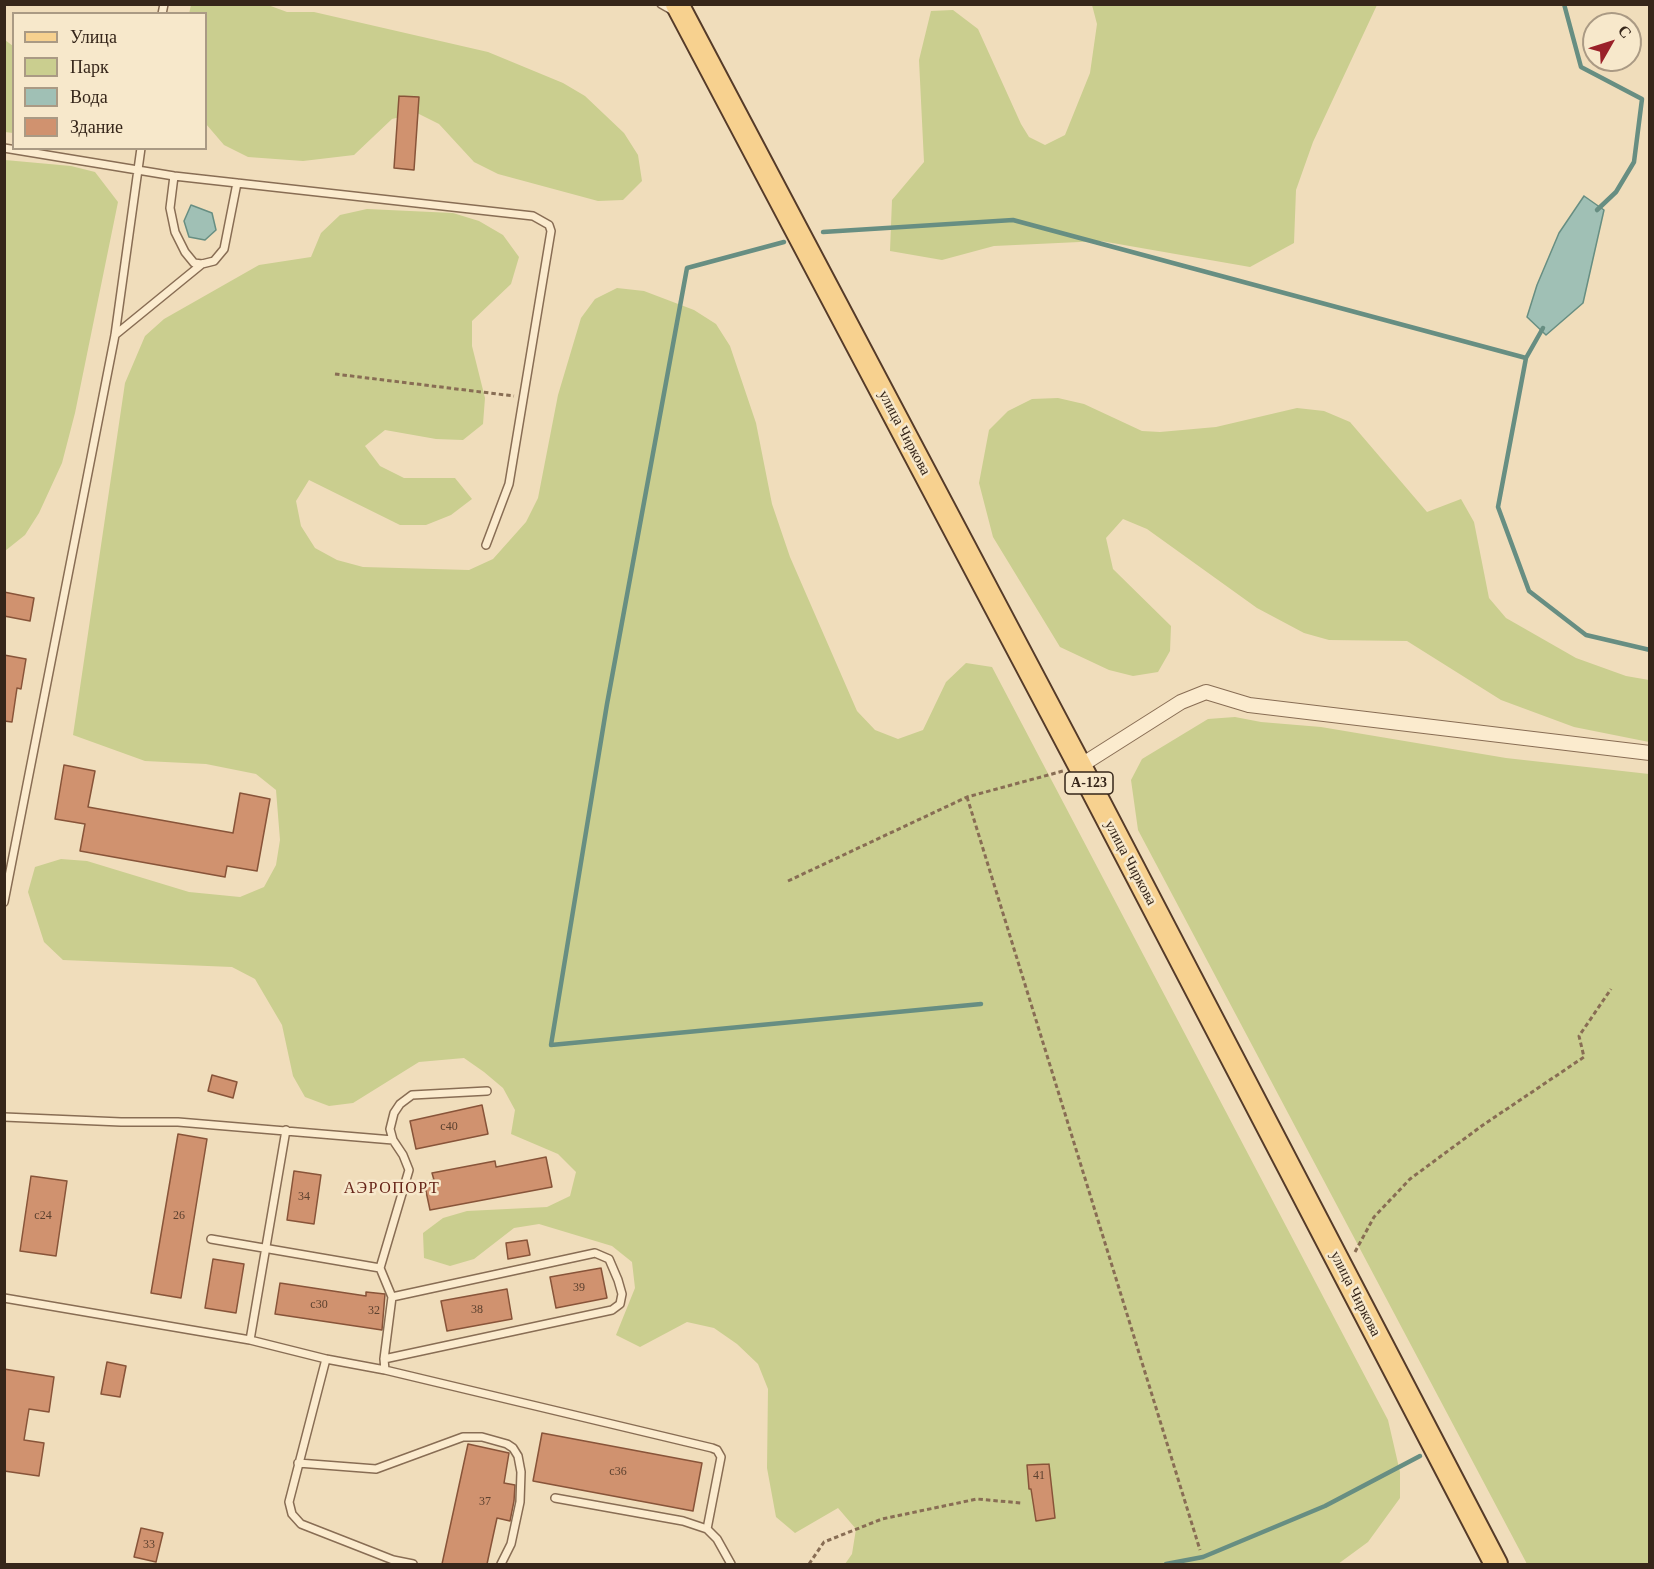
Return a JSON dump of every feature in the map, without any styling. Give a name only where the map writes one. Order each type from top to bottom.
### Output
[{"type":"main road","name":"улица Чиркова","points":[[680,10],[1080,766],[1496,1564]]},
{"type":"street","points":[[1080,766],[1181,702],[1206,692],[1249,705],[1650,753]]},
{"type":"lane","points":[[661,4],[680,10]]},
{"type":"lane","points":[[16,150],[174,176],[533,216],[549,225],[551,231],[509,484],[486,545]]},
{"type":"lane","points":[[4,902],[115,335],[141,150]]},
{"type":"lane","points":[[174,176],[170,208],[175,232],[185,252],[194,263],[202,264],[213,261],[224,249],[237,183]]},
{"type":"lane","points":[[115,335],[202,264]]},
{"type":"lane","points":[[385,1370],[384,1359],[392,1297],[380,1268],[409,1170],[393,1140],[390,1129],[394,1113],[400,1104],[412,1095],[487,1091]]},
{"type":"lane","points":[[4,1117],[178,1122],[393,1140]]},
{"type":"lane","points":[[249,1340],[286,1130]]},
{"type":"lane","points":[[211,1239],[380,1268]]},
{"type":"lane","points":[[384,1359],[612,1310],[620,1305],[622,1294],[609,1260],[595,1253],[392,1297]]},
{"type":"lane","points":[[4,1298],[249,1340],[712,1448],[717,1450],[721,1457],[707,1529]]},
{"type":"lane","points":[[326,1359],[289,1502],[292,1514],[301,1524],[393,1560],[413,1564]]},
{"type":"lane","points":[[298,1463],[376,1469],[463,1437],[482,1437],[507,1444],[518,1456],[521,1472],[520,1502],[510,1544],[501,1564]]},
{"type":"lane","points":[[555,1498],[683,1521],[707,1529],[717,1539],[731,1564]]},
{"type":"path","points":[[335,374],[524,398]]},
{"type":"path","points":[[788,881],[967,797],[1080,766]]},
{"type":"path","points":[[967,797],[1200,1550]]},
{"type":"path","points":[[1344,1272],[1374,1217],[1410,1179],[1483,1125],[1584,1057],[1579,1036],[1611,989]]},
{"type":"path","points":[[809,1564],[824,1542],[882,1519],[977,1499],[1021,1503]]},
{"type":"green space","points":[[191,5],[268,5],[287,12],[314,12],[488,52],[563,83],[585,96],[624,133],[638,155],[642,181],[623,200],[598,201],[498,174],[474,162],[439,124],[417,113],[392,119],[354,155],[303,161],[248,157],[224,145],[207,125],[207,12],[189,12]]},
{"type":"green space","points":[[1092,5],[1377,5],[1313,142],[1296,190],[1294,243],[1250,267],[1101,241],[994,246],[942,260],[890,251],[892,200],[924,162],[919,60],[931,11],[953,10],[978,29],[1021,124],[1029,137],[1045,145],[1065,135],[1090,73],[1097,24]]},
{"type":"green space","points":[[5,40],[12,45],[12,133],[5,132]]},
{"type":"green space","points":[[5,160],[71,166],[95,172],[118,202],[75,413],[62,463],[39,513],[25,535],[5,551]]},
{"type":"green space","points":[[367,209],[453,213],[479,221],[503,235],[519,257],[511,284],[472,321],[472,346],[485,398],[483,424],[463,440],[436,439],[385,430],[365,446],[380,466],[404,478],[455,478],[472,499],[451,515],[426,525],[400,525],[309,480],[296,501],[301,526],[315,548],[337,560],[363,567],[469,570],[493,559],[526,522],[538,498],[558,395],[581,318],[595,299],[617,288],[644,291],[694,310],[716,324],[730,346],[756,423],[772,504],[790,557],[857,711],[875,730],[898,739],[923,730],[946,682],[966,663],[992,667],[1388,1420],[1400,1472],[1400,1498],[1368,1542],[1338,1564],[845,1564],[852,1554],[856,1529],[838,1508],[795,1533],[776,1517],[767,1468],[768,1389],[758,1364],[737,1344],[714,1328],[687,1322],[640,1347],[616,1335],[635,1288],[632,1262],[612,1246],[539,1224],[514,1228],[474,1259],[450,1266],[424,1258],[423,1233],[443,1218],[467,1211],[547,1207],[570,1196],[576,1172],[558,1154],[511,1134],[515,1110],[503,1088],[484,1072],[464,1058],[419,1062],[353,1103],[329,1106],[305,1097],[293,1076],[282,1025],[255,979],[232,967],[63,960],[44,942],[28,892],[35,867],[61,859],[87,861],[189,892],[240,897],[264,887],[276,865],[280,840],[276,790],[256,774],[206,764],[145,761],[73,735],[125,383],[145,336],[164,319],[259,265],[311,257],[321,233],[340,215]]},
{"type":"green space","points":[[1058,398],[1084,404],[1142,431],[1160,432],[1216,427],[1297,408],[1324,411],[1350,422],[1427,512],[1461,499],[1474,522],[1489,598],[1506,618],[1576,658],[1626,676],[1649,680],[1649,742],[1574,727],[1501,700],[1407,641],[1329,640],[1304,633],[1257,608],[1147,529],[1123,519],[1106,538],[1113,569],[1171,626],[1170,651],[1158,672],[1133,676],[1109,670],[1060,647],[993,537],[979,483],[989,430],[1008,411],[1032,399]]},
{"type":"green space","points":[[1235,717],[1261,722],[1321,727],[1506,758],[1649,774],[1649,1564],[1527,1564],[1138,830],[1131,780],[1142,759],[1208,719]]},
{"type":"water","points":[[1584,196],[1604,210],[1583,303],[1546,335],[1527,317],[1537,285],[1559,233]]},
{"type":"water","points":[[191,205],[212,213],[216,230],[205,240],[189,237],[184,221]]},
{"type":"building","points":[[399,96],[419,97],[414,170],[394,168]]},
{"type":"building","points":[[4,592],[34,598],[30,621],[4,616]]},
{"type":"building","points":[[4,655],[26,659],[21,689],[17,688],[12,722],[4,721]]},
{"type":"building","points":[[64,765],[95,771],[88,807],[233,833],[240,793],[270,799],[257,871],[227,866],[225,877],[80,851],[85,824],[55,819]]},
{"type":"building","points":[[212,1075],[237,1082],[233,1098],[208,1091]]},
{"type":"building","points":[[482,1105],[488,1134],[416,1149],[410,1121]]},
{"type":"building","points":[[178,1134],[207,1139],[181,1298],[151,1293]]},
{"type":"building","points":[[546,1157],[552,1187],[430,1210],[424,1182],[434,1180],[432,1173],[495,1161],[496,1167]]},
{"type":"building","points":[[294,1171],[321,1175],[314,1224],[287,1220]]},
{"type":"building","points":[[31,1176],[67,1181],[56,1256],[20,1251]]},
{"type":"building","points":[[527,1240],[530,1255],[508,1259],[506,1243]]},
{"type":"building","points":[[213,1259],[244,1264],[236,1313],[205,1308]]},
{"type":"building","points":[[601,1268],[607,1298],[556,1308],[550,1277]]},
{"type":"building","points":[[280,1283],[366,1296],[366,1292],[385,1294],[382,1330],[275,1314]]},
{"type":"building","points":[[507,1289],[512,1319],[447,1331],[441,1301]]},
{"type":"building","points":[[107,1362],[126,1366],[120,1397],[101,1394]]},
{"type":"building","points":[[4,1369],[54,1377],[49,1412],[29,1409],[24,1440],[44,1443],[39,1476],[4,1471]]},
{"type":"building","points":[[542,1433],[702,1463],[693,1511],[533,1481]]},
{"type":"building","points":[[468,1444],[509,1453],[504,1483],[515,1485],[510,1521],[497,1518],[487,1564],[442,1564]]},
{"type":"building","points":[[1049,1464],[1055,1518],[1036,1521],[1031,1489],[1029,1489],[1027,1465]]},
{"type":"building","points":[[141,1528],[163,1533],[156,1562],[134,1557]]},
{"type":"waterway","points":[[1564,4],[1581,67],[1642,99],[1634,162],[1616,192],[1597,210]]},
{"type":"waterway","points":[[823,232],[1013,220],[1526,358],[1543,328]]},
{"type":"waterway","points":[[784,242],[687,268],[607,704],[551,1045],[981,1004]]},
{"type":"waterway","points":[[1526,358],[1498,507],[1529,591],[1586,635],[1650,650]]},
{"type":"waterway","points":[[1166,1564],[1203,1557],[1325,1506],[1420,1456]]},
{"type":"district","name":"АЭРОПОРТ","points":[[392,1189]]}]
